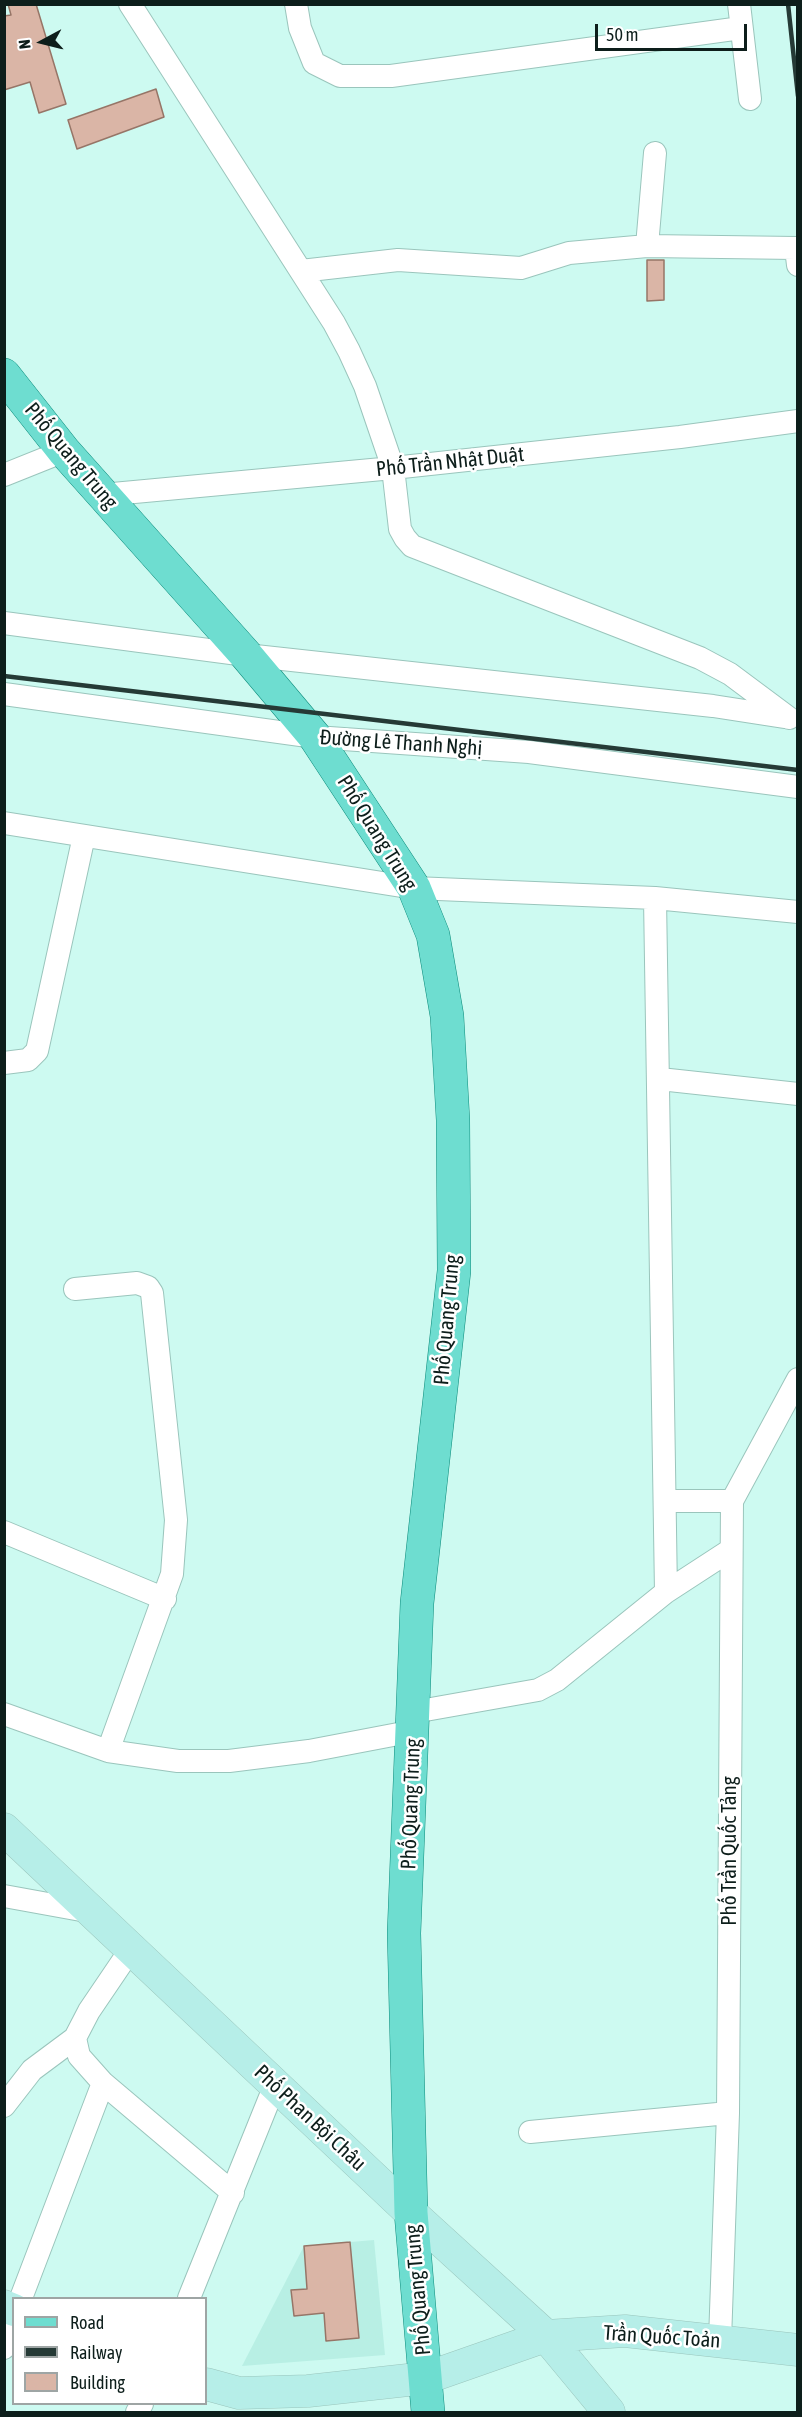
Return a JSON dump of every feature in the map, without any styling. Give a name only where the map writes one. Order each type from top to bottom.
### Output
[{"type":"main road","name":"Phố Quang Trung","points":[[4,375],[64,451],[246,655],[315,737],[414,888],[433,935],[447,1016],[453,1120],[454,1271],[417,1604],[405,1934],[411,2213],[428,2412]]},
{"type":"street","points":[[130,4],[349,351],[365,386],[393,468],[400,529],[412,546],[700,658],[730,674],[793,719]]},
{"type":"street","points":[[296,4],[300,28],[314,63],[340,76],[391,76],[741,28]]},
{"type":"street","points":[[738,4],[750,99]]},
{"type":"street","points":[[647,246],[655,153]]},
{"type":"street","points":[[301,272],[398,260],[521,268],[569,253],[647,246],[796,248],[798,265]]},
{"type":"street","name":"Phố Trần Nhật Duật","points":[[102,495],[680,438],[798,421]]},
{"type":"street","points":[[4,476],[64,451]]},
{"type":"street","points":[[4,623],[246,655],[713,706],[793,719]]},
{"type":"street","name":"Đường Lê Thanh Nghị","points":[[4,694],[315,737],[529,752],[798,787]]},
{"type":"street","points":[[4,823],[414,888],[655,898],[798,912]]},
{"type":"street","points":[[4,1063],[28,1060],[38,1051],[84,836]]},
{"type":"street","points":[[655,898],[660,1079],[666,1592]]},
{"type":"street","points":[[660,1079],[798,1094]]},
{"type":"street","points":[[75,1289],[137,1283],[148,1287],[152,1293],[176,1520],[172,1574],[165,1599],[108,1751]]},
{"type":"street","name":"Phố Trần Quốc Tảng","points":[[720,2340],[728,2113],[729,1551],[732,1501],[798,1379]]},
{"type":"street","points":[[665,1502],[732,1501]]},
{"type":"street","points":[[4,1532],[165,1599]]},
{"type":"street","points":[[4,1714],[108,1751],[177,1761],[229,1761],[320,1749],[538,1690],[557,1680],[666,1592],[729,1551]]},
{"type":"street","name":"Phố Phan Bội Châu","points":[[4,1829],[411,2213],[546,2336],[609,2412]]},
{"type":"street","points":[[4,1896],[92,1912]]},
{"type":"street","points":[[4,2106],[32,2070],[75,2038],[88,2011],[131,1949]]},
{"type":"street","points":[[75,2038],[79,2056],[102,2083],[233,2193]]},
{"type":"street","points":[[21,2297],[102,2083]]},
{"type":"street","points":[[189,2297],[275,2085]]},
{"type":"street","points":[[530,2132],[728,2113]]},
{"type":"street","points":[[4,2348],[12,2326]]},
{"type":"street","name":"Trần Quốc Toản","points":[[207,2384],[239,2393],[308,2391],[426,2378],[546,2336],[625,2331],[798,2350]]},
{"type":"shaded area","points":[[374,2240],[385,2355],[242,2366],[304,2246]]},
{"type":"building","points":[[8,4],[36,4],[66,104],[39,113],[30,82],[4,90],[4,16],[11,15]]},
{"type":"building","points":[[156,89],[164,117],[77,149],[68,120]]},
{"type":"building","points":[[647,260],[664,260],[664,300],[647,301]]},
{"type":"building","points":[[350,2242],[359,2338],[326,2341],[324,2313],[294,2316],[291,2290],[307,2289],[304,2246]]},
{"type":"railway","points":[[788,4],[798,96]]},
{"type":"railway","points":[[4,676],[798,770]]}]
